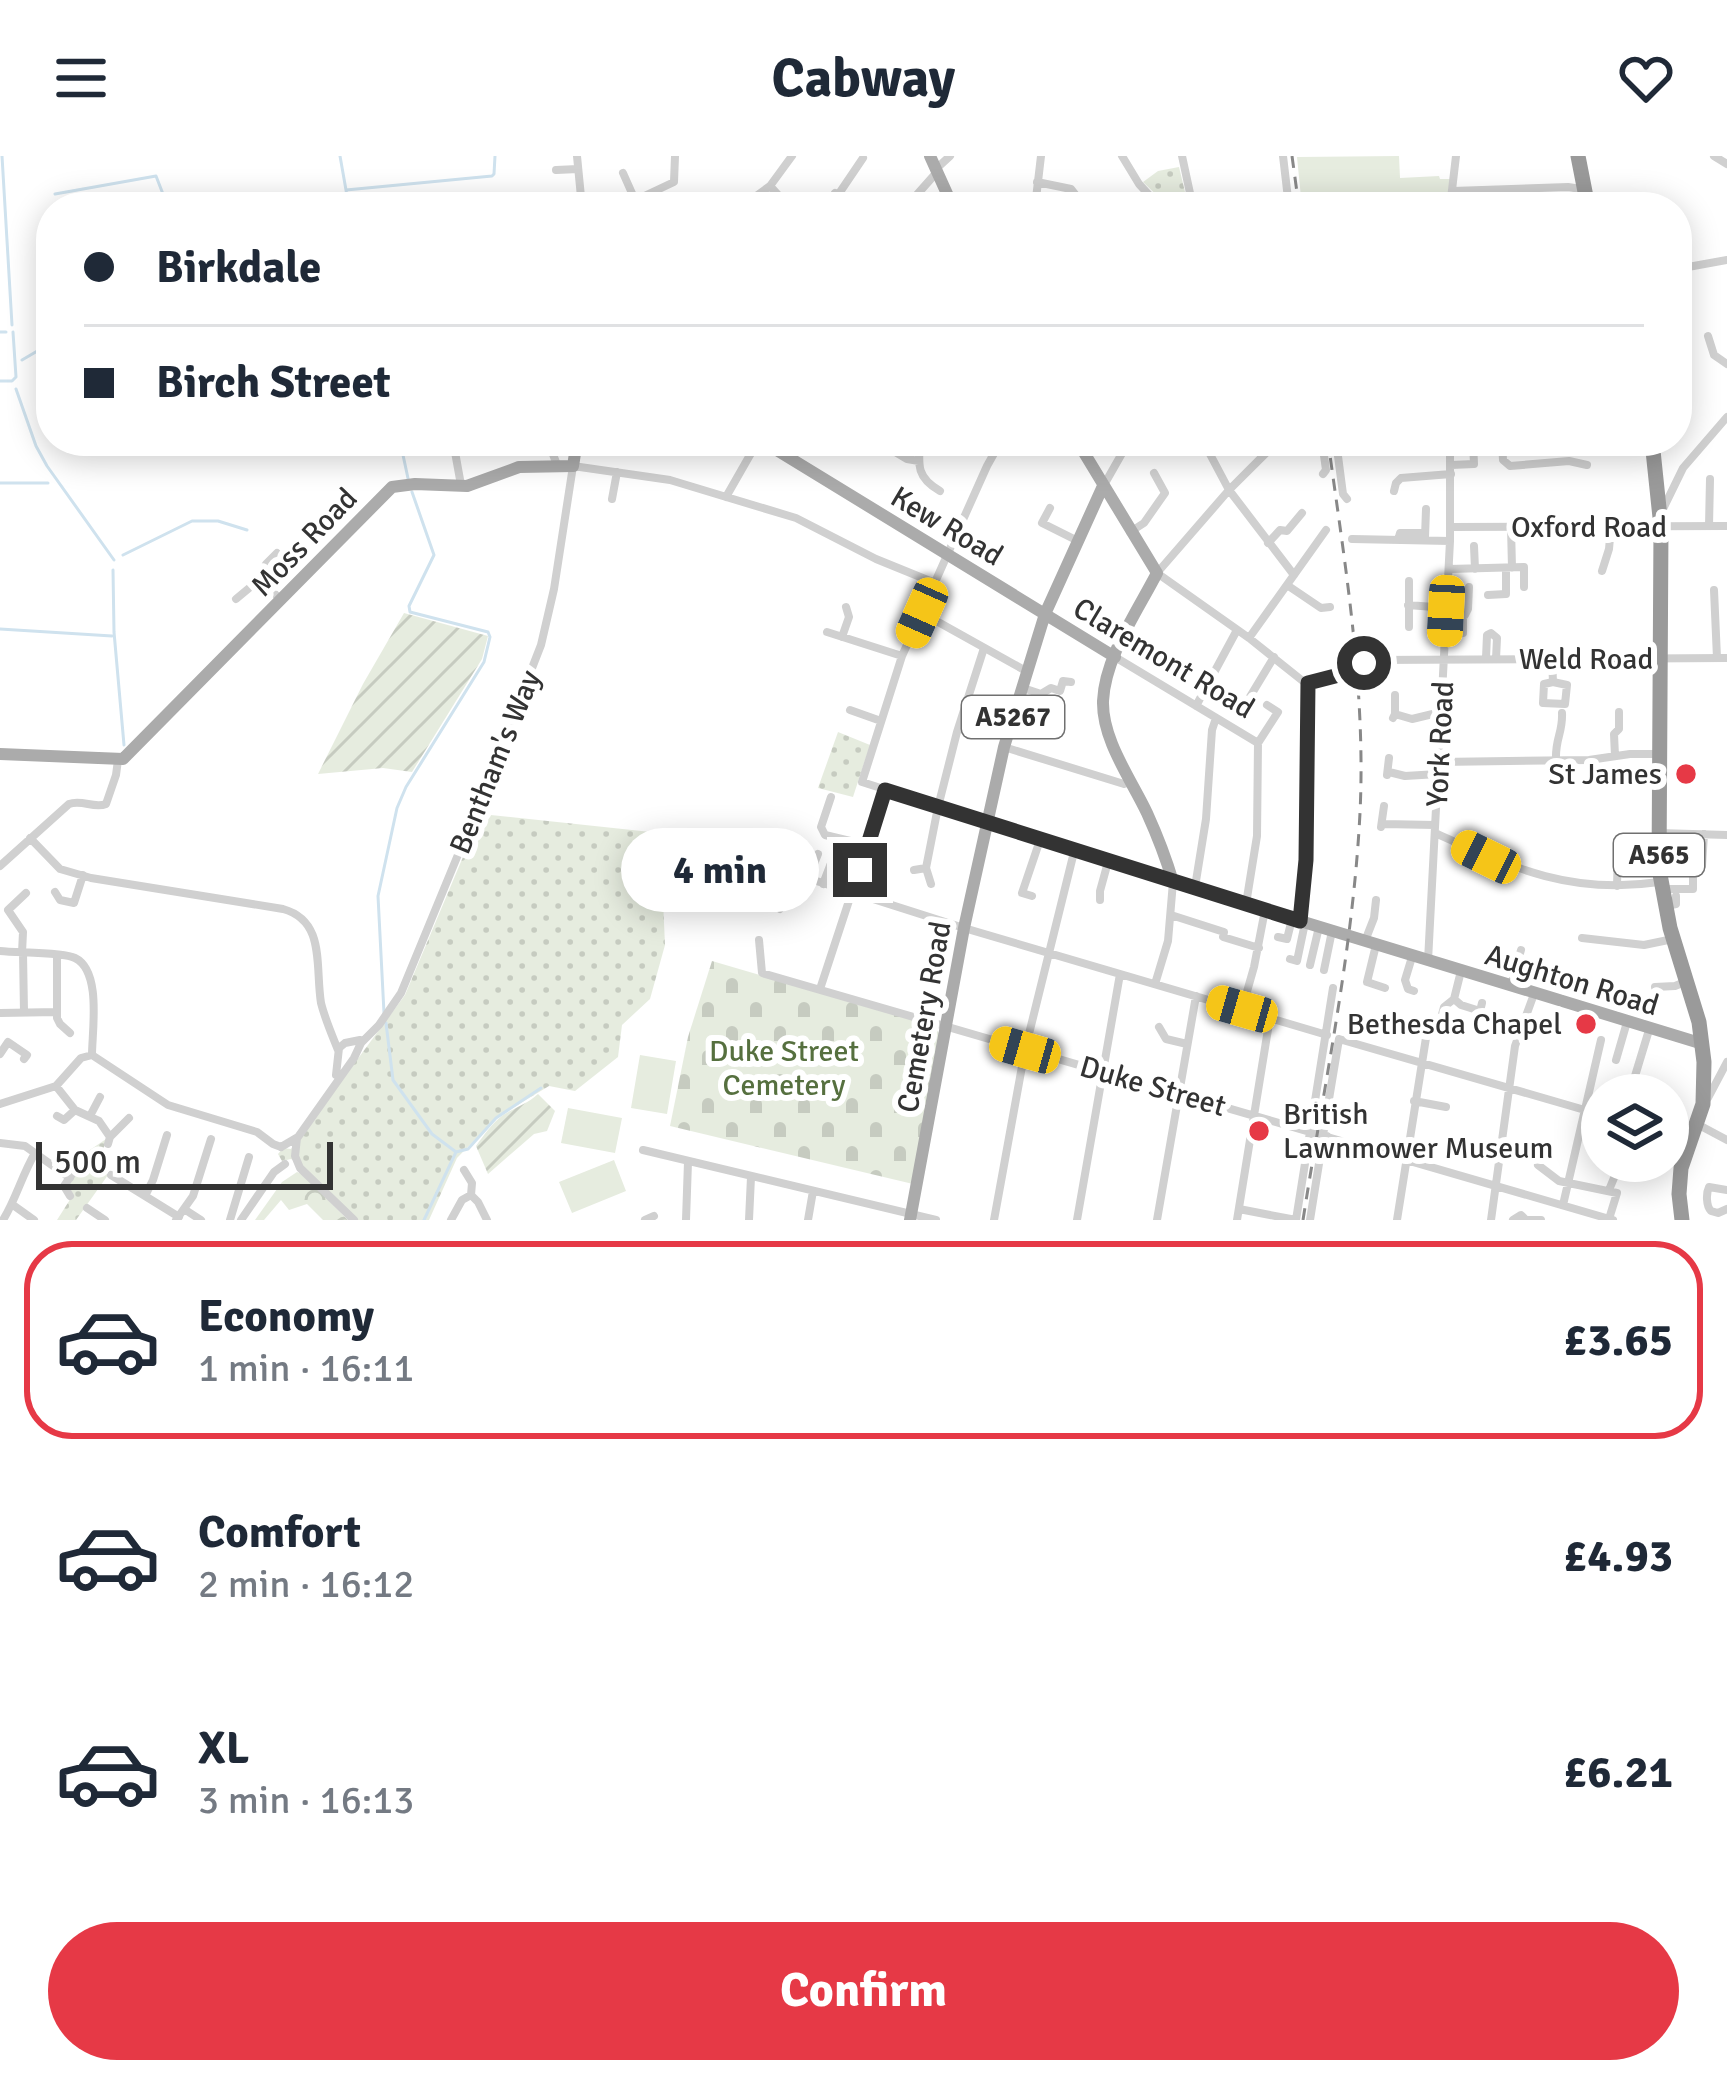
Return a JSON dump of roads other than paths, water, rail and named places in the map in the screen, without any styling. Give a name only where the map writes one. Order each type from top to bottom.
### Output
[{"type":"highway","points":[[1578,156],[1584,192]]},
{"type":"highway","name":"A565","points":[[1655,456],[1664,494],[1658,833],[1673,939],[1705,1062],[1703,1104],[1682,1168],[1682,1218]]},
{"type":"main road","points":[[573,466],[575,456]]},
{"type":"main road","name":"Kew Road","points":[[785,456],[1046,614]]},
{"type":"main road","points":[[1085,456],[1156,573],[1115,657],[1103,700],[1106,723],[1172,882]]},
{"type":"main road","name":"Moss Road","points":[[118,760],[127,757],[392,487],[467,486],[519,467],[573,466]]},
{"type":"main road","name":"A5267","points":[[986,822],[1026,670],[1103,487]]},
{"type":"main road","name":"Claremont Road","points":[[1046,614],[1115,657]]},
{"type":"main road","points":[[0,754],[118,760]]},
{"type":"main road","name":"Cemetery Road","points":[[911,1217],[986,822]]},
{"type":"main road","name":"Aughton Road","points":[[1172,882],[1702,1044]]},
{"type":"street","points":[[578,156],[580,192]]},
{"type":"street","points":[[652,192],[674,182],[675,156]]},
{"type":"street","points":[[762,192],[792,156]]},
{"type":"street","points":[[916,192],[935,165],[950,156]]},
{"type":"street","points":[[1036,192],[1041,156]]},
{"type":"street","points":[[1122,156],[1146,192]]},
{"type":"street","points":[[1182,156],[1190,192]]},
{"type":"street","points":[[1283,156],[1288,192]]},
{"type":"street","points":[[1456,156],[1453,191],[1583,189]]},
{"type":"street","points":[[1714,156],[1727,164]]},
{"type":"street","points":[[837,192],[860,158]]},
{"type":"street","points":[[556,170],[578,169]]},
{"type":"street","points":[[623,173],[631,192]]},
{"type":"street","points":[[1037,182],[1073,192]]},
{"type":"street","points":[[770,186],[775,192]]},
{"type":"street","points":[[1692,266],[1727,260]]},
{"type":"street","points":[[1708,336],[1714,355],[1727,364]]},
{"type":"street","points":[[1714,355],[1727,348]]},
{"type":"street","points":[[1664,494],[1727,417]]},
{"type":"street","points":[[456,456],[461,485]]},
{"type":"street","points":[[554,456],[557,465]]},
{"type":"street","points":[[726,496],[751,456]]},
{"type":"street","points":[[902,456],[919,461]]},
{"type":"street","points":[[919,456],[922,476],[940,491]]},
{"type":"street","points":[[994,456],[902,656],[862,782],[1172,882],[1168,941],[1155,983]]},
{"type":"street","points":[[1103,487],[1121,456]]},
{"type":"street","points":[[1211,456],[1229,490],[1294,575]]},
{"type":"street","points":[[1261,456],[1156,573],[1308,683],[1310,965]]},
{"type":"street","points":[[1323,474],[1324,456]]},
{"type":"street","points":[[1338,456],[1347,499]]},
{"type":"street","name":"York Road","points":[[1428,961],[1451,527],[1451,456]]},
{"type":"street","points":[[1394,491],[1401,478],[1474,464],[1474,456]]},
{"type":"street","points":[[1503,456],[1505,469],[1569,461],[1587,465]]},
{"type":"street","points":[[573,466],[670,480],[726,496],[797,519],[935,583]]},
{"type":"street","name":"Bentham's Way","points":[[298,1137],[401,993],[480,802],[541,645],[573,466]]},
{"type":"street","points":[[616,492],[617,472]]},
{"type":"street","points":[[1130,532],[1144,524],[1164,496],[1154,473]]},
{"type":"street","points":[[1709,526],[1710,479]]},
{"type":"street","points":[[1050,508],[1042,523],[1078,541]]},
{"type":"street","points":[[1425,537],[1426,509]]},
{"type":"street","points":[[1268,543],[1302,513]]},
{"type":"street","name":"Oxford Road","points":[[1451,527],[1611,527],[1661,520],[1727,526]]},
{"type":"street","points":[[1489,595],[1506,594],[1511,527]]},
{"type":"street","points":[[1603,571],[1611,527]]},
{"type":"street","points":[[1249,638],[1326,530]]},
{"type":"street","points":[[1352,539],[1450,541]]},
{"type":"street","points":[[1474,546],[1475,569]]},
{"type":"street","points":[[236,598],[260,579],[277,554]]},
{"type":"street","points":[[1449,569],[1524,567],[1524,587]]},
{"type":"street","points":[[260,579],[281,600]]},
{"type":"street","points":[[1408,581],[1409,627]]},
{"type":"street","points":[[1287,585],[1321,608],[1330,608]]},
{"type":"street","points":[[1463,633],[1469,587]]},
{"type":"street","points":[[1714,590],[1722,658]]},
{"type":"street","points":[[1408,605],[1465,615]]},
{"type":"street","points":[[842,637],[848,622],[845,611]]},
{"type":"street","points":[[922,613],[1026,670]]},
{"type":"street","points":[[1196,706],[1238,630]]},
{"type":"street","points":[[827,632],[902,656]]},
{"type":"street","points":[[932,884],[926,868],[938,808],[984,648]]},
{"type":"street","name":"Claremont Road","points":[[1115,657],[1258,743]]},
{"type":"street","points":[[1248,700],[1274,658]]},
{"type":"street","name":"Weld Road","points":[[1308,683],[1373,660],[1722,658]]},
{"type":"street","points":[[1552,659],[1553,682]]},
{"type":"street","points":[[1022,687],[1040,694],[1051,688],[1060,691],[1067,682]]},
{"type":"street","points":[[1395,695],[1394,716],[1441,712]]},
{"type":"street","points":[[1246,904],[1257,836],[1258,743],[1278,712],[1268,705]]},
{"type":"street","points":[[850,710],[881,721]]},
{"type":"street","points":[[1615,756],[1618,712]]},
{"type":"street","points":[[1556,760],[1562,713]]},
{"type":"street","points":[[1195,887],[1216,718]]},
{"type":"street","points":[[1004,747],[1124,784],[1131,782]]},
{"type":"street","points":[[1439,762],[1659,754]]},
{"type":"street","points":[[1389,758],[1388,774],[1438,774]]},
{"type":"street","points":[[3,861],[73,802],[106,804],[118,760]]},
{"type":"street","points":[[820,989],[885,790]]},
{"type":"street","points":[[831,797],[821,827],[825,835],[867,845]]},
{"type":"street","points":[[1384,806],[1382,826],[1435,829],[1527,873],[1666,893],[1693,889],[1693,867],[1702,866],[1704,834]]},
{"type":"street","points":[[1658,833],[1727,835]]},
{"type":"street","points":[[31,838],[60,869],[301,916],[313,935],[321,1002],[331,1033],[354,1056]]},
{"type":"street","points":[[1032,896],[1022,893],[1040,840]]},
{"type":"street","points":[[823,884],[838,845]]},
{"type":"street","points":[[994,1220],[1025,1050],[1075,852]]},
{"type":"street","points":[[1617,886],[1618,853]]},
{"type":"street","points":[[780,909],[818,854]]},
{"type":"street","points":[[1100,900],[1108,862]]},
{"type":"street","points":[[914,870],[926,868]]},
{"type":"street","points":[[782,870],[1327,1035]]},
{"type":"street","points":[[55,892],[74,903],[82,875]]},
{"type":"street","points":[[24,1012],[21,927],[8,910],[26,893]]},
{"type":"street","points":[[1374,899],[1366,982],[1385,988]]},
{"type":"street","points":[[1242,1009],[1265,910]]},
{"type":"street","points":[[1171,915],[1258,948]]},
{"type":"street","points":[[1278,937],[1288,939],[1310,924]]},
{"type":"street","points":[[1290,959],[1298,961],[1310,924]]},
{"type":"street","points":[[1310,924],[1324,970]]},
{"type":"street","points":[[1582,938],[1644,945],[1673,939]]},
{"type":"street","name":"Duke Street","points":[[759,940],[762,973],[1611,1220]]},
{"type":"street","points":[[1510,986],[1521,950]]},
{"type":"street","points":[[0,951],[79,960],[92,976],[92,1055]]},
{"type":"street","points":[[57,956],[58,1022],[70,1033]]},
{"type":"street","points":[[1412,957],[1406,980],[1408,989],[1414,991]]},
{"type":"street","points":[[1441,1018],[1444,1007],[1454,999],[1461,971]]},
{"type":"street","points":[[1077,1220],[1120,974]]},
{"type":"street","points":[[1655,987],[1686,982]]},
{"type":"street","points":[[1270,1017],[1238,1215],[1296,1220],[1333,988]]},
{"type":"street","points":[[1492,1220],[1515,1046],[1534,994]]},
{"type":"street","points":[[1157,1220],[1196,996]]},
{"type":"street","points":[[1454,999],[1480,1011],[1482,1003]]},
{"type":"street","points":[[0,1013],[57,1012]]},
{"type":"street","points":[[1397,1220],[1429,1019]]},
{"type":"street","points":[[1616,1060],[1627,1022]]},
{"type":"street","points":[[1160,1027],[1166,1039],[1187,1044]]},
{"type":"street","points":[[1636,1074],[1649,1030]]},
{"type":"street","points":[[343,1048],[365,1039]]},
{"type":"street","points":[[1310,1220],[1340,1039],[1581,1108]]},
{"type":"street","points":[[1592,1074],[1600,1040]]},
{"type":"street","points":[[0,1054],[8,1042],[28,1056]]},
{"type":"street","points":[[343,1048],[343,1060],[354,1056]]},
{"type":"street","points":[[332,1088],[343,1048]]},
{"type":"street","points":[[0,1104],[56,1086],[81,1058],[92,1055],[168,1105],[257,1132],[354,1220]]},
{"type":"street","points":[[1703,1104],[1725,1068],[1705,1062]]},
{"type":"street","points":[[56,1086],[76,1110],[99,1120],[109,1140],[129,1118]]},
{"type":"street","points":[[90,1116],[100,1097]]},
{"type":"street","points":[[1414,1101],[1446,1107]]},
{"type":"street","points":[[62,1121],[76,1110]]},
{"type":"street","points":[[1563,1205],[1581,1123]]},
{"type":"street","points":[[1697,1124],[1727,1140]]},
{"type":"street","points":[[145,1196],[166,1135]]},
{"type":"street","points":[[298,1137],[294,1154],[300,1168]]},
{"type":"street","points":[[241,1220],[298,1137]]},
{"type":"street","points":[[180,1215],[193,1196],[211,1139]]},
{"type":"street","points":[[0,1143],[25,1146],[70,1178]]},
{"type":"street","points":[[643,1150],[936,1220]]},
{"type":"street","points":[[2,1220],[35,1153]]},
{"type":"street","points":[[282,1156],[294,1154]]},
{"type":"street","points":[[230,1220],[249,1157]]},
{"type":"street","points":[[70,1196],[64,1188],[81,1161]]},
{"type":"street","points":[[686,1220],[688,1161]]},
{"type":"street","points":[[1538,1165],[1559,1181],[1617,1193],[1611,1220]]},
{"type":"street","points":[[464,1170],[472,1183],[471,1195],[488,1220]]},
{"type":"street","points":[[111,1175],[180,1215],[201,1220]]},
{"type":"street","points":[[749,1220],[751,1177]]},
{"type":"street","points":[[1609,1190],[1612,1182]]},
{"type":"street","points":[[1,1187],[16,1190]]},
{"type":"street","points":[[1727,1190],[1707,1190],[1709,1209],[1718,1213],[1727,1209]]},
{"type":"street","points":[[808,1220],[813,1191]]},
{"type":"street","points":[[451,1220],[462,1200],[471,1195]]},
{"type":"street","points":[[1513,1220],[1521,1215],[1526,1220],[1541,1220],[1543,1200]]},
{"type":"street","points":[[13,1205],[34,1220]]},
{"type":"street","points":[[87,1208],[105,1220]]},
{"type":"waterway","points":[[2,156],[12,325]]},
{"type":"waterway","points":[[340,156],[346,192]]},
{"type":"waterway","points":[[346,190],[492,176],[495,156]]},
{"type":"waterway","points":[[66,192],[156,176],[162,192]]},
{"type":"waterway","points":[[0,332],[6,332]]},
{"type":"waterway","points":[[0,381],[16,377],[13,332]]},
{"type":"waterway","points":[[22,360],[36,352]]},
{"type":"waterway","points":[[16,389],[36,446]]},
{"type":"waterway","points":[[42,456],[114,560]]},
{"type":"waterway","points":[[403,456],[409,483]]},
{"type":"waterway","points":[[0,483],[48,483]]},
{"type":"waterway","points":[[384,1013],[378,896],[397,808],[484,662],[490,637],[488,632],[410,612],[434,555],[412,492]]},
{"type":"waterway","points":[[123,555],[192,521],[218,521],[247,530]]},
{"type":"waterway","points":[[113,570],[124,745]]},
{"type":"waterway","points":[[0,629],[112,636]]},
{"type":"waterway","points":[[386,1023],[393,1080],[432,1134],[456,1152]]},
{"type":"waterway","points":[[424,1220],[456,1152],[468,1149],[496,1118],[541,1088]]},
{"type":"railway","points":[[1292,156],[1297,192]]},
{"type":"railway","points":[[1303,1220],[1344,966],[1360,813],[1357,673],[1330,456]]},
{"type":"place","name":"St James","points":[[1686,774]]},
{"type":"place","name":"Bethesda Chapel","points":[[1586,1024]]},
{"type":"place","name":"British Lawnmower Museum","points":[[1259,1131]]},
{"type":"park label","name":"Duke Street Cemetery","points":[[784,1068]]}]
